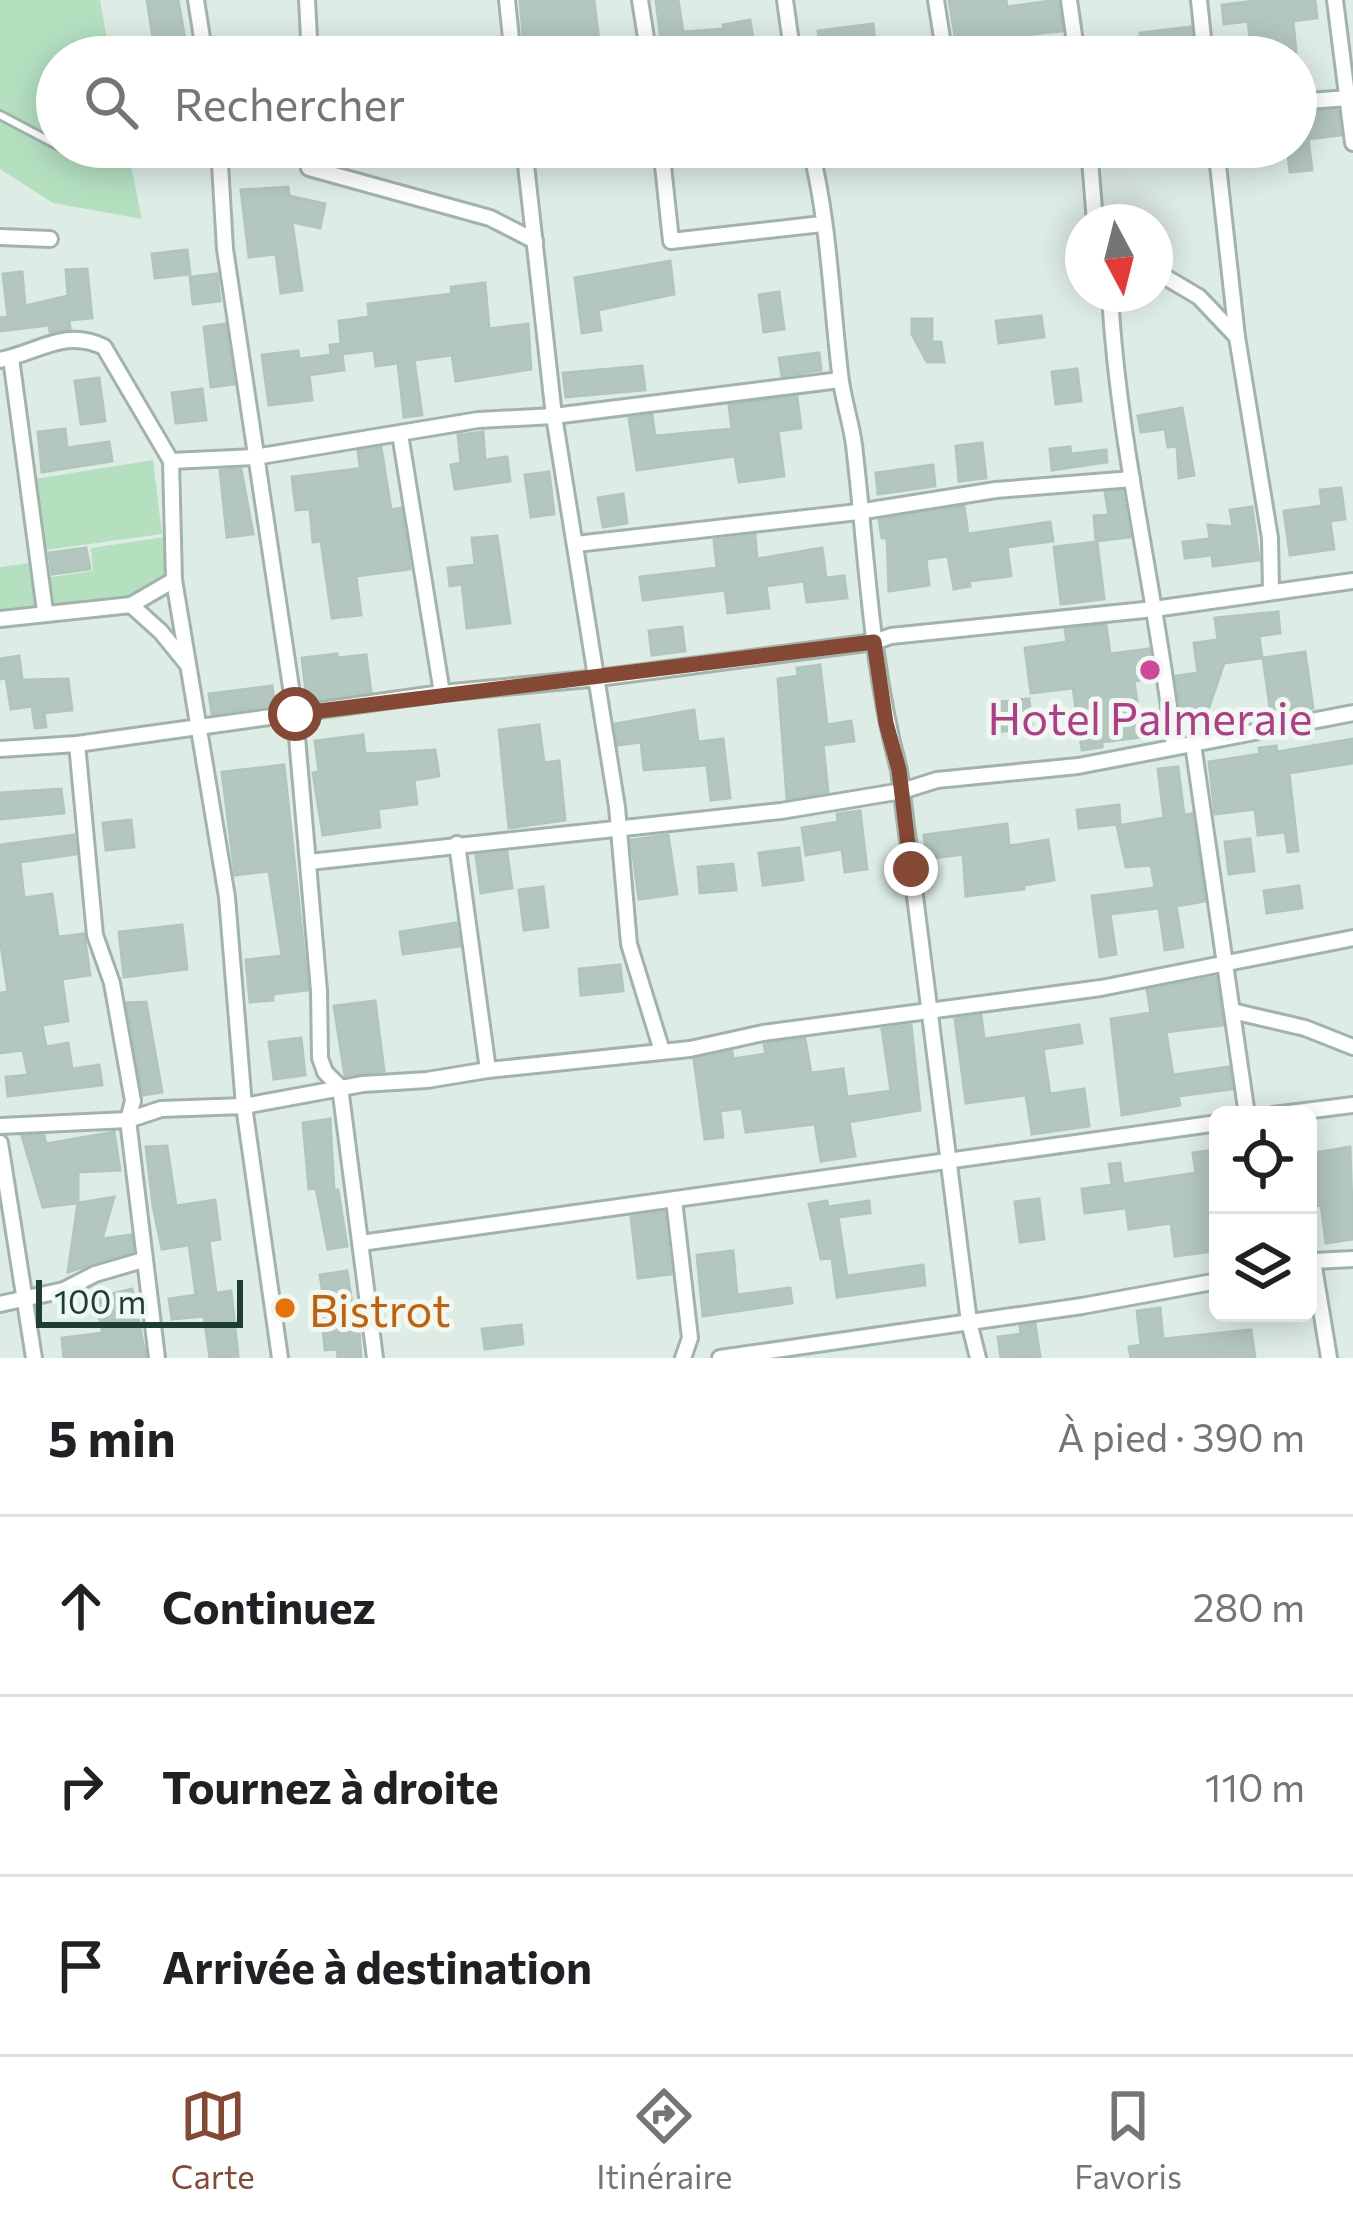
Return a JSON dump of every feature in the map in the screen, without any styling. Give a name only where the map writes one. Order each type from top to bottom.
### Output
[{"type":"street","points":[[196,0],[202,36]]},
{"type":"street","points":[[307,0],[309,36]]},
{"type":"street","points":[[507,0],[511,36]]},
{"type":"street","points":[[640,0],[646,36]]},
{"type":"street","points":[[785,0],[790,36]]},
{"type":"street","points":[[936,0],[942,36]]},
{"type":"street","points":[[1069,0],[1075,36]]},
{"type":"street","points":[[1199,0],[1203,36]]},
{"type":"street","points":[[1335,0],[1353,143]]},
{"type":"street","points":[[1317,100],[1348,98]]},
{"type":"street","points":[[220,168],[225,249],[295,714],[321,1021],[320,1058],[340,1087],[375,1358]]},
{"type":"street","points":[[309,168],[490,218],[536,241]]},
{"type":"street","points":[[527,168],[554,416],[619,825],[629,944],[662,1051]]},
{"type":"street","points":[[663,168],[671,241],[822,224]]},
{"type":"street","points":[[815,168],[840,380],[854,443],[874,642],[902,791],[969,1322],[978,1358]]},
{"type":"street","points":[[1091,168],[1094,204]]},
{"type":"street","points":[[1218,168],[1238,337],[1270,538],[1271,591]]},
{"type":"street","points":[[0,237],[50,239]]},
{"type":"street","points":[[1173,282],[1220,314],[1238,337]]},
{"type":"street","points":[[1112,312],[1132,479],[1163,651],[1174,746]]},
{"type":"street","points":[[45,611],[5,359],[59,341],[85,338],[104,347],[171,461],[174,580],[227,897],[244,1106],[280,1358]]},
{"type":"street","points":[[171,461],[255,458],[478,420],[554,416],[840,380]]},
{"type":"street","points":[[400,434],[442,693]]},
{"type":"street","points":[[576,544],[858,512],[996,490],[1132,479]]},
{"type":"street","points":[[0,619],[131,605],[174,580]]},
{"type":"street","points":[[0,749],[76,744],[442,693],[598,678],[891,636],[1154,609],[1353,581]]},
{"type":"street","points":[[131,605],[190,668]]},
{"type":"street","points":[[309,862],[782,811],[902,791],[937,780],[1039,772],[1353,713]]},
{"type":"street","points":[[76,744],[95,935],[112,983],[133,1101],[128,1120],[157,1358]]},
{"type":"street","points":[[1193,744],[1245,1106]]},
{"type":"street","points":[[457,844],[488,1070]]},
{"type":"street","points":[[0,1126],[128,1120],[161,1109],[244,1106],[340,1087],[662,1051],[930,1009],[999,1004],[1353,938]]},
{"type":"street","points":[[1232,1011],[1305,1028],[1353,1047]]},
{"type":"street","points":[[1317,1110],[1353,1105]]},
{"type":"street","points":[[361,1243],[1209,1124]]},
{"type":"street","points":[[0,1143],[34,1358]]},
{"type":"street","points":[[674,1200],[691,1338],[683,1358]]},
{"type":"street","points":[[1317,1261],[1353,1259]]},
{"type":"street","points":[[0,1304],[64,1290],[94,1274],[142,1260]]},
{"type":"street","points":[[721,1358],[1209,1283]]},
{"type":"street","points":[[1317,1292],[1330,1358]]},
{"type":"lane","points":[[0,115],[36,134]]},
{"type":"green space","points":[[0,0],[100,0],[106,36],[36,36],[36,168],[131,168],[142,219],[53,203],[0,169]]},
{"type":"green space","points":[[153,460],[162,534],[45,550],[35,479]]},
{"type":"green space","points":[[165,537],[170,573],[157,580],[161,600],[49,616],[45,578],[93,571],[91,548]]},
{"type":"green space","points":[[30,563],[37,615],[0,620],[0,567]]},
{"type":"building","points":[[147,0],[178,0],[184,36],[153,36]]},
{"type":"building","points":[[520,0],[594,1],[598,36],[523,36]]},
{"type":"building","points":[[656,0],[678,0],[683,32],[724,29],[723,25],[750,20],[753,36],[660,36]]},
{"type":"building","points":[[949,0],[1006,0],[1007,7],[1058,0],[1062,31],[955,36]]},
{"type":"building","points":[[1315,0],[1317,18],[1293,21],[1294,36],[1250,36],[1248,21],[1224,24],[1222,5]]},
{"type":"building","points":[[873,24],[874,36],[819,36],[818,31]]},
{"type":"building","points":[[1191,27],[1192,36],[1140,36]]},
{"type":"building","points":[[1338,110],[1341,135],[1317,138],[1317,112]]},
{"type":"building","points":[[288,187],[289,196],[325,204],[320,228],[292,222],[302,290],[281,293],[276,254],[249,257],[241,190]]},
{"type":"building","points":[[187,250],[190,274],[155,278],[152,254]]},
{"type":"building","points":[[670,261],[674,294],[598,310],[601,330],[582,333],[575,278]]},
{"type":"building","points":[[87,269],[92,318],[69,320],[70,329],[50,332],[49,325],[0,331],[0,318],[8,317],[3,274],[22,272],[25,306],[68,296],[66,270]]},
{"type":"building","points":[[217,274],[220,301],[193,304],[190,277]]},
{"type":"building","points":[[485,283],[489,329],[528,324],[531,369],[456,381],[452,355],[414,360],[422,415],[404,417],[398,363],[376,366],[374,350],[342,354],[344,370],[309,375],[312,400],[269,405],[262,355],[298,351],[299,359],[331,355],[330,345],[341,344],[339,321],[369,317],[368,304],[452,294],[451,287]]},
{"type":"building","points":[[779,292],[784,329],[764,332],[759,295]]},
{"type":"building","points":[[1041,316],[1044,337],[999,343],[996,321]]},
{"type":"building","points":[[912,319],[932,319],[932,342],[941,342],[944,362],[927,362],[912,334]]},
{"type":"building","points":[[225,324],[234,384],[211,387],[204,327]]},
{"type":"building","points":[[819,353],[821,370],[782,376],[779,358]]},
{"type":"building","points":[[642,366],[645,390],[566,397],[563,373]]},
{"type":"building","points":[[1077,369],[1081,401],[1056,404],[1052,372]]},
{"type":"building","points":[[99,378],[105,421],[81,424],[75,381]]},
{"type":"building","points":[[202,389],[206,420],[176,423],[172,393]]},
{"type":"building","points":[[797,397],[801,428],[778,431],[784,476],[739,482],[735,456],[637,470],[629,418],[652,415],[655,436],[732,429],[729,405]]},
{"type":"building","points":[[1182,408],[1194,475],[1179,478],[1177,446],[1168,447],[1165,429],[1141,432],[1138,416]]},
{"type":"building","points":[[65,429],[67,448],[109,442],[112,461],[42,472],[38,432]]},
{"type":"building","points":[[483,432],[485,460],[507,457],[510,481],[455,489],[451,465],[461,463],[458,435]]},
{"type":"building","points":[[982,443],[986,478],[959,481],[956,446]]},
{"type":"building","points":[[381,447],[391,510],[401,508],[410,569],[356,576],[361,615],[332,618],[321,541],[313,542],[310,509],[296,510],[292,477],[364,468],[358,451]]},
{"type":"building","points":[[1070,447],[1071,454],[1106,450],[1107,462],[1052,470],[1050,449]]},
{"type":"building","points":[[933,465],[935,486],[878,494],[876,473]]},
{"type":"building","points":[[241,469],[253,534],[227,537],[220,470]]},
{"type":"building","points":[[549,472],[554,514],[531,517],[525,475]]},
{"type":"building","points":[[1341,488],[1345,519],[1330,521],[1334,549],[1290,555],[1284,511],[1322,506],[1320,490]]},
{"type":"building","points":[[1122,491],[1130,537],[1096,541],[1094,516],[1109,515],[1105,492]]},
{"type":"building","points":[[623,494],[627,523],[603,527],[598,498]]},
{"type":"building","points":[[964,506],[968,534],[1050,522],[1053,541],[1007,547],[1011,576],[969,581],[970,586],[954,589],[948,556],[926,559],[929,585],[889,591],[887,538],[882,538],[879,520]]},
{"type":"building","points":[[1252,507],[1259,560],[1213,566],[1212,555],[1185,558],[1183,542],[1210,539],[1208,525],[1233,527],[1230,510]]},
{"type":"building","points":[[755,535],[757,559],[822,548],[826,578],[844,576],[847,598],[807,602],[804,581],[766,586],[769,608],[728,613],[725,590],[643,600],[640,577],[717,568],[714,540]]},
{"type":"building","points":[[497,536],[510,623],[467,628],[462,584],[450,586],[448,568],[475,565],[472,538]]},
{"type":"building","points":[[1097,542],[1104,599],[1061,604],[1054,547]]},
{"type":"building","points":[[86,548],[90,569],[52,574],[49,553]]},
{"type":"building","points":[[1278,612],[1280,633],[1259,636],[1262,658],[1224,663],[1208,710],[1181,711],[1176,676],[1198,673],[1194,643],[1218,640],[1215,618]]},
{"type":"building","points":[[1106,625],[1110,654],[1149,649],[1154,678],[1134,681],[1142,737],[1082,750],[1073,688],[1031,693],[1025,648],[1067,642],[1065,629]]},
{"type":"building","points":[[682,627],[685,651],[652,655],[649,631]]},
{"type":"building","points":[[1305,652],[1313,708],[1271,714],[1263,658]]},
{"type":"building","points":[[337,654],[337,658],[366,655],[371,692],[307,700],[302,658]]},
{"type":"building","points":[[19,656],[22,680],[68,679],[72,710],[44,713],[46,727],[35,728],[32,706],[11,709],[6,678],[0,679],[0,659]]},
{"type":"building","points":[[820,665],[827,725],[851,721],[854,741],[823,745],[828,792],[787,799],[778,679],[798,676],[797,668]]},
{"type":"building","points":[[272,686],[275,705],[212,714],[209,694]]},
{"type":"building","points":[[1029,699],[1032,728],[993,732],[990,703]]},
{"type":"building","points":[[694,710],[698,742],[723,739],[730,798],[711,800],[707,765],[644,770],[641,742],[618,745],[615,724]]},
{"type":"building","points":[[539,725],[544,763],[559,761],[565,820],[509,828],[499,730]]},
{"type":"building","points":[[363,735],[365,754],[435,750],[439,776],[414,780],[417,804],[378,809],[380,827],[323,835],[313,773],[319,772],[315,741]]},
{"type":"building","points":[[1353,739],[1353,763],[1289,773],[1298,851],[1288,852],[1285,832],[1258,835],[1255,809],[1215,814],[1209,762],[1260,754],[1259,748],[1276,746],[1277,752]]},
{"type":"building","points":[[284,765],[308,990],[250,1002],[246,960],[282,956],[269,871],[235,875],[222,772]]},
{"type":"building","points":[[1178,767],[1184,815],[1192,814],[1205,901],[1176,906],[1183,947],[1165,950],[1159,908],[1110,914],[1116,954],[1100,957],[1092,896],[1155,888],[1151,865],[1126,867],[1117,826],[1164,818],[1158,769]]},
{"type":"building","points":[[61,789],[64,813],[0,819],[0,793]]},
{"type":"building","points":[[1119,805],[1120,824],[1079,828],[1077,810]]},
{"type":"building","points":[[860,811],[867,869],[845,872],[842,849],[806,855],[802,828],[838,822],[837,814]]},
{"type":"building","points":[[131,820],[134,847],[106,850],[103,823]]},
{"type":"building","points":[[1007,824],[1009,846],[1048,840],[1054,880],[966,896],[963,854],[927,859],[924,835]]},
{"type":"building","points":[[74,835],[76,854],[20,862],[24,898],[52,894],[58,937],[84,934],[90,975],[62,979],[68,1021],[42,1025],[46,1047],[68,1043],[72,1069],[99,1065],[102,1085],[8,1096],[6,1077],[28,1075],[23,1050],[0,1053],[0,993],[8,992],[0,938],[0,845]]},
{"type":"building","points":[[668,835],[677,894],[639,899],[631,840]]},
{"type":"building","points":[[1250,839],[1254,871],[1229,874],[1225,842]]},
{"type":"building","points":[[799,848],[803,880],[763,885],[759,853]]},
{"type":"building","points":[[507,852],[512,888],[481,893],[476,855]]},
{"type":"building","points":[[733,864],[736,890],[700,893],[698,867]]},
{"type":"building","points":[[1299,886],[1302,908],[1267,913],[1264,891]]},
{"type":"building","points":[[543,887],[548,927],[524,930],[519,890]]},
{"type":"building","points":[[456,923],[460,946],[403,954],[400,932]]},
{"type":"building","points":[[182,925],[187,969],[124,977],[119,932]]},
{"type":"building","points":[[620,965],[623,991],[581,995],[579,969]]},
{"type":"building","points":[[1216,977],[1223,1025],[1166,1032],[1173,1075],[1229,1067],[1232,1089],[1178,1096],[1180,1105],[1122,1115],[1111,1019],[1151,1013],[1147,990]]},
{"type":"building","points":[[375,1001],[384,1071],[345,1076],[334,1006]]},
{"type":"building","points":[[146,1002],[162,1092],[143,1095],[127,1003]]},
{"type":"building","points":[[981,1015],[984,1039],[1079,1025],[1082,1043],[1043,1049],[1050,1094],[1084,1089],[1089,1126],[1032,1134],[1026,1095],[966,1103],[955,1019]]},
{"type":"building","points":[[911,1025],[920,1110],[849,1122],[855,1156],[821,1161],[815,1124],[746,1132],[742,1108],[720,1111],[723,1137],[705,1139],[694,1060],[732,1051],[733,1059],[766,1054],[764,1044],[805,1039],[811,1073],[843,1069],[847,1097],[891,1091],[882,1029]]},
{"type":"building","points":[[301,1038],[305,1075],[274,1079],[269,1042]]},
{"type":"building","points":[[330,1119],[334,1190],[338,1190],[347,1246],[328,1249],[316,1188],[309,1189],[303,1123]]},
{"type":"building","points":[[114,1132],[120,1170],[78,1172],[78,1203],[43,1207],[22,1136],[44,1135],[46,1144]]},
{"type":"building","points":[[167,1146],[176,1206],[215,1200],[220,1239],[209,1241],[216,1293],[231,1291],[238,1356],[210,1358],[204,1316],[172,1319],[169,1299],[196,1295],[189,1245],[162,1249],[153,1206],[146,1147]]},
{"type":"building","points":[[1350,1147],[1353,1239],[1326,1243],[1321,1205],[1317,1206],[1317,1152]]},
{"type":"building","points":[[1208,1151],[1209,1252],[1175,1256],[1171,1223],[1129,1229],[1126,1208],[1085,1213],[1082,1189],[1112,1185],[1109,1164],[1120,1163],[1123,1184],[1196,1173],[1193,1153]]},
{"type":"building","points":[[114,1197],[102,1239],[131,1235],[133,1251],[68,1272],[78,1203]]},
{"type":"building","points":[[1039,1199],[1044,1239],[1020,1242],[1015,1202]]},
{"type":"building","points":[[827,1201],[828,1207],[869,1201],[870,1213],[838,1217],[847,1276],[923,1265],[925,1285],[837,1297],[832,1258],[821,1259],[809,1204]]},
{"type":"building","points":[[664,1212],[671,1274],[638,1278],[631,1217]]},
{"type":"building","points":[[733,1251],[737,1295],[790,1288],[792,1303],[703,1316],[697,1255]]},
{"type":"building","points":[[347,1271],[361,1358],[338,1358],[337,1349],[325,1350],[322,1318],[327,1317],[320,1275]]},
{"type":"building","points":[[132,1289],[146,1358],[64,1358],[62,1338],[103,1333],[94,1298]]},
{"type":"building","points":[[1160,1308],[1163,1339],[1251,1330],[1255,1358],[1131,1358],[1129,1347],[1141,1345],[1137,1311]]},
{"type":"building","points":[[1035,1324],[1040,1357],[1001,1358],[998,1337],[1021,1334],[1020,1326]]},
{"type":"building","points":[[521,1325],[523,1344],[485,1349],[482,1329]]},
{"type":"place","name":"Hotel Palmeraie","points":[[1150,670]]},
{"type":"place","name":"Bistrot","points":[[285,1308]]},
{"type":"route","points":[[295,714],[874,642],[886,723],[899,770],[911,869]]}]
